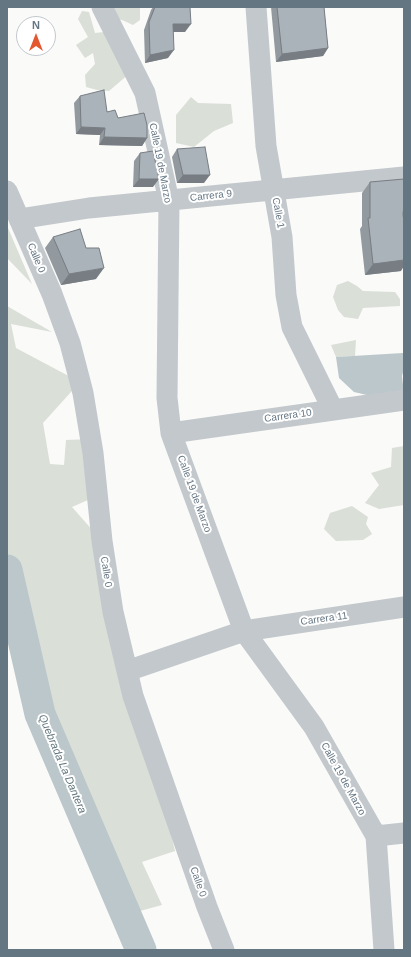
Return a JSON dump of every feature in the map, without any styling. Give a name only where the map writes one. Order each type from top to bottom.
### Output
[{"type":"street","name":"Calle 19 de Marzo","points":[[102,7],[145,93],[169,201],[167,398],[171,433],[244,631],[314,727],[376,836],[384,950]]},
{"type":"street","name":"Calle 1","points":[[256,7],[266,146],[282,237],[286,295],[292,326],[333,410]]},
{"type":"street","name":"Carrera 9","points":[[19,219],[89,208],[404,176]]},
{"type":"street","name":"Calle 0","points":[[7,191],[52,294],[70,343],[83,393],[93,453],[102,541],[113,612],[133,696],[207,907],[224,950]]},
{"type":"street","name":"Carrera 10","points":[[171,433],[404,400]]},
{"type":"street","name":"Carrera 11","points":[[127,671],[244,631],[404,607]]},
{"type":"street","points":[[376,836],[404,833]]},
{"type":"shaded area","points":[[111,7],[140,7],[140,20],[133,25],[122,20],[114,19]]},
{"type":"shaded area","points":[[82,11],[89,12],[95,33],[114,31],[130,73],[109,91],[86,87],[85,75],[95,64],[93,53],[85,58],[76,45],[88,37],[78,19]]},
{"type":"shaded area","points":[[191,97],[198,103],[231,104],[233,123],[214,131],[194,147],[176,143],[176,115]]},
{"type":"shaded area","points":[[7,227],[8,228],[32,284],[7,258]]},
{"type":"shaded area","points":[[348,281],[363,291],[395,292],[400,299],[400,306],[363,308],[358,319],[344,317],[338,310],[333,297],[337,285]]},
{"type":"shaded area","points":[[7,306],[52,332],[11,324],[16,348],[80,382],[43,423],[50,464],[64,465],[66,440],[91,439],[97,496],[72,507],[102,541],[175,851],[142,862],[162,905],[140,911],[40,714],[7,570]]},
{"type":"shaded area","points":[[356,340],[355,356],[336,357],[331,345]]},
{"type":"shaded area","points":[[403,353],[404,369],[402,376],[404,394],[371,396],[354,392],[339,378],[336,357]]},
{"type":"shaded area","points":[[404,446],[404,505],[379,509],[365,503],[379,485],[371,473],[391,467],[392,448]]},
{"type":"shaded area","points":[[352,506],[368,517],[366,524],[372,534],[363,540],[336,541],[324,529],[330,513]]},
{"type":"building","points":[[155,7],[190,7],[191,24],[173,24],[174,50],[150,55],[149,22]]},
{"type":"building","points":[[277,7],[324,7],[328,48],[282,54]]},
{"type":"building","points":[[104,90],[107,112],[115,110],[118,118],[144,113],[147,125],[147,138],[104,137],[105,128],[81,127],[80,96]]},
{"type":"building","points":[[205,147],[210,175],[183,175],[177,149]]},
{"type":"building","points":[[153,151],[159,179],[139,179],[140,153]]},
{"type":"building","points":[[404,179],[404,260],[373,264],[368,218],[370,218],[370,182]]},
{"type":"building","points":[[80,229],[86,248],[99,248],[104,268],[69,274],[53,237]]},
{"type":"waterway","name":"Quebrada La Dantera","points":[[7,570],[40,714],[141,950]]}]
